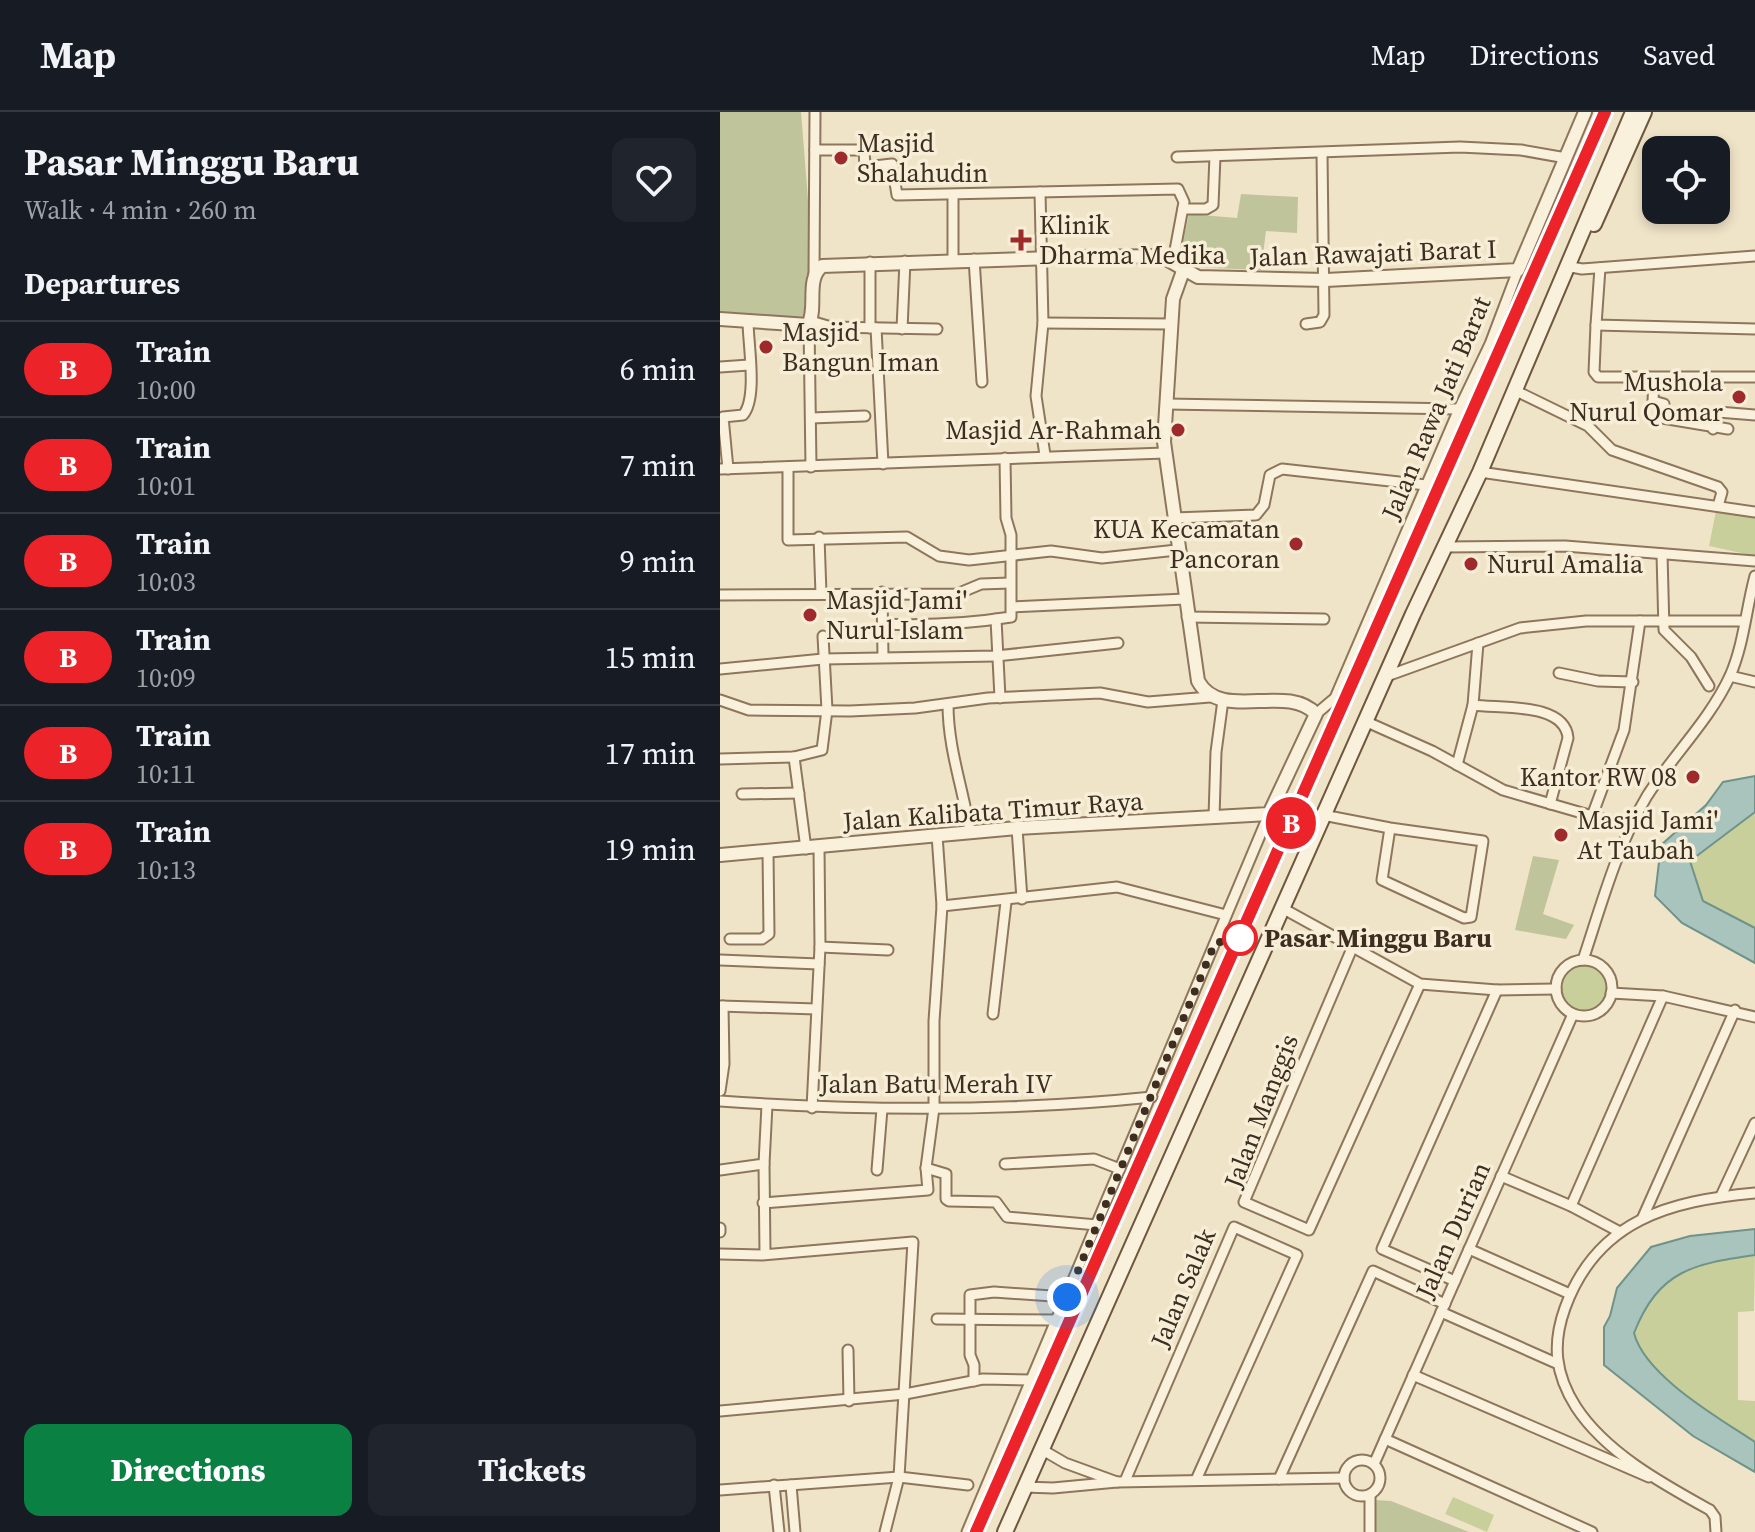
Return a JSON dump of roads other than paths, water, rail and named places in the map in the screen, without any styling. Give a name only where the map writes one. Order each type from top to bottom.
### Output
[{"type":"main road","points":[[1005,1532],[1323,815],[1445,547],[1486,473],[1514,390],[1633,112]]},
{"type":"main road","points":[[1567,270],[1644,112]]},
{"type":"street","points":[[811,467],[810,323],[814,274],[815,112]]},
{"type":"street","name":"Jalan Rawa Jati Barat","points":[[1316,714],[1335,698],[1490,344],[1585,112]]},
{"type":"street","points":[[1177,157],[1490,148],[1566,158]]},
{"type":"street","points":[[815,150],[864,150],[865,167],[892,164],[897,195],[1175,188],[1183,194],[1183,209],[1173,261]]},
{"type":"street","points":[[1306,324],[1323,319],[1326,280],[1322,153]]},
{"type":"street","points":[[1183,209],[1206,209],[1213,205],[1215,156]]},
{"type":"street","points":[[1040,192],[1046,259],[1036,396],[1045,455]]},
{"type":"street","points":[[953,195],[953,259]]},
{"type":"street","points":[[1081,257],[1155,255],[1173,261],[1183,271],[1174,290],[1165,453],[1198,681],[1217,698],[1214,817]]},
{"type":"street","points":[[1567,270],[1755,256]]},
{"type":"street","points":[[974,259],[982,382]]},
{"type":"street","points":[[814,274],[822,266],[870,262],[1046,259]]},
{"type":"street","points":[[902,329],[905,261]]},
{"type":"street","points":[[870,262],[883,464]]},
{"type":"street","points":[[1600,268],[1595,375],[1755,377]]},
{"type":"street","name":"Jalan Rawajati Barat I","points":[[1183,271],[1198,277],[1326,280],[1518,270]]},
{"type":"street","points":[[720,319],[810,323],[831,327],[937,329]]},
{"type":"street","points":[[748,321],[752,391],[748,409],[743,415],[728,416],[722,421],[724,469],[1165,453]]},
{"type":"street","points":[[1043,323],[1171,324]]},
{"type":"street","points":[[1596,325],[1755,329]]},
{"type":"street","points":[[720,367],[749,365]]},
{"type":"street","points":[[1654,378],[1653,401],[1664,404],[1661,417],[1711,432],[1728,429]]},
{"type":"street","points":[[1514,390],[1588,426],[1612,450],[1718,487],[1722,492],[1718,506]]},
{"type":"street","points":[[1166,404],[1459,409]]},
{"type":"street","points":[[1711,432],[1718,412],[1755,415]]},
{"type":"street","points":[[811,418],[865,416]]},
{"type":"street","points":[[883,624],[959,626],[1011,617],[1005,458]]},
{"type":"street","points":[[788,467],[785,537],[907,537],[947,558],[1010,558],[1051,551],[1102,558],[1177,550]]},
{"type":"street","points":[[1174,518],[1260,513],[1270,475],[1282,469],[1426,485]]},
{"type":"street","points":[[1486,473],[1755,512]]},
{"type":"street","points":[[819,537],[821,594]]},
{"type":"street","points":[[1445,547],[1510,544],[1755,561]]},
{"type":"street","points":[[1662,554],[1664,630],[1691,657],[1709,686]]},
{"type":"street","points":[[1584,956],[1608,974],[1611,993],[1608,1002],[1593,1015],[1573,1014],[1561,1004],[1556,989],[1563,969],[1584,956],[1630,827],[1668,766],[1708,716],[1730,676],[1750,609],[1755,576]]},
{"type":"street","points":[[720,595],[957,594],[981,584],[1010,583]]},
{"type":"street","points":[[882,592],[883,657]]},
{"type":"street","points":[[1013,607],[1185,599]]},
{"type":"street","points":[[1187,617],[1324,619]]},
{"type":"street","points":[[996,619],[1000,698]]},
{"type":"street","points":[[1387,676],[1520,628],[1640,621],[1744,621]]},
{"type":"street","points":[[1592,816],[1618,749],[1633,682],[1640,621]]},
{"type":"street","points":[[720,759],[794,757],[822,750],[827,710],[823,636]]},
{"type":"street","points":[[720,669],[823,659],[996,656],[1118,643]]},
{"type":"street","points":[[1457,765],[1473,705],[1478,643]]},
{"type":"street","points":[[1559,673],[1598,681],[1633,682]]},
{"type":"street","points":[[1730,676],[1755,682]]},
{"type":"street","points":[[720,700],[749,710],[827,710],[1100,693],[1148,702],[1217,698],[1299,703],[1316,714],[1269,814],[967,1532]]},
{"type":"street","points":[[948,704],[949,745],[963,790],[970,832]]},
{"type":"street","points":[[1473,705],[1545,711],[1558,717],[1568,738],[1550,804]]},
{"type":"street","points":[[1367,722],[1503,790],[1630,827]]},
{"type":"street","points":[[794,757],[799,793],[813,848],[820,947],[812,1108]]},
{"type":"street","points":[[742,794],[799,793]]},
{"type":"street","name":"Jalan Kalibata Timur Raya","points":[[720,855],[1017,828],[1269,814]]},
{"type":"street","points":[[1323,815],[1483,841],[1485,846],[1471,917],[1464,918],[1382,880],[1390,828]]},
{"type":"street","points":[[1017,828],[1022,899]]},
{"type":"street","points":[[763,1203],[928,1190],[926,1168],[934,1108],[934,1021],[942,906],[937,835]]},
{"type":"street","points":[[730,939],[762,939],[769,934],[768,852]]},
{"type":"street","points":[[942,906],[1006,902],[1117,887],[1226,915]]},
{"type":"street","points":[[993,1014],[1006,902]]},
{"type":"street","points":[[1282,908],[1420,984],[1497,990],[1556,989]]},
{"type":"street","name":"Jalan Manggis","points":[[1353,946],[1244,1202],[1309,1230],[1420,984]]},
{"type":"street","points":[[820,947],[888,950]]},
{"type":"street","points":[[720,960],[819,964]]},
{"type":"street","points":[[1455,1281],[1382,1249],[1497,990]]},
{"type":"street","points":[[1611,993],[1663,996],[1755,1017]]},
{"type":"street","points":[[1571,1206],[1663,996]]},
{"type":"street","points":[[720,1091],[724,1064],[721,1006],[816,1009]]},
{"type":"street","points":[[1643,1217],[1735,1010]]},
{"type":"street","name":"Jalan Durian","points":[[1374,1464],[1573,1014]]},
{"type":"street","name":"Jalan Batu Merah IV","points":[[720,1101],[812,1108],[1028,1108],[1152,1097]]},
{"type":"street","points":[[765,1254],[763,1203],[767,1105]]},
{"type":"street","points":[[877,1170],[882,1109]]},
{"type":"street","points":[[1721,1196],[1755,1123]]},
{"type":"street","points":[[1005,1164],[1094,1159],[1120,1169]]},
{"type":"street","points":[[720,1170],[764,1164]]},
{"type":"street","points":[[926,1168],[946,1174],[946,1199],[949,1201],[996,1202],[1007,1217],[1097,1225]]},
{"type":"street","points":[[1501,1176],[1571,1206],[1618,1231]]},
{"type":"street","points":[[1716,1532],[1714,1513],[1659,1481],[1601,1436],[1574,1404],[1556,1363],[1559,1326],[1581,1270],[1618,1231],[1643,1217],[1721,1196],[1755,1193]]},
{"type":"street","name":"Jalan Salak","points":[[1121,1482],[1234,1227],[1297,1255],[1196,1480]]},
{"type":"street","points":[[720,1254],[765,1254],[913,1242],[899,1477],[885,1532]]},
{"type":"street","points":[[1469,1249],[1570,1294]]},
{"type":"street","points":[[1279,1479],[1373,1271],[1556,1363]]},
{"type":"street","points":[[974,1381],[970,1295],[994,1292],[1067,1297]]},
{"type":"street","points":[[937,1319],[1058,1320]]},
{"type":"street","points":[[848,1350],[849,1401]]},
{"type":"street","points":[[1413,1375],[1659,1481]]},
{"type":"street","points":[[720,1402],[720,1411],[849,1401],[974,1381],[1032,1380]]},
{"type":"street","points":[[1591,1453],[1601,1436]]},
{"type":"street","points":[[1385,1439],[1592,1532]]},
{"type":"street","points":[[1041,1449],[1065,1463],[1121,1482]]},
{"type":"street","points":[[1344,1478],[1354,1462],[1374,1464],[1381,1477],[1380,1484],[1370,1495],[1370,1532]]},
{"type":"street","points":[[720,1490],[899,1477],[968,1485]]},
{"type":"street","points":[[1024,1487],[1344,1478]]},
{"type":"street","points":[[1344,1478],[1349,1491],[1355,1495],[1370,1495]]},
{"type":"street","points":[[774,1485],[779,1532]]},
{"type":"street","points":[[791,1485],[795,1532]]},
{"type":"water","points":[[1755,776],[1755,812],[1690,861],[1703,901],[1755,928],[1755,963],[1682,923],[1655,896],[1661,845],[1706,805],[1723,782]]},
{"type":"water","points":[[1755,1229],[1755,1255],[1696,1267],[1667,1283],[1644,1312],[1634,1333],[1652,1365],[1668,1380],[1755,1442],[1755,1472],[1693,1436],[1604,1365],[1604,1327],[1617,1288],[1651,1247],[1690,1236]]},
{"type":"tunnel","points":[[1051,258],[1081,257]]},
{"type":"railway","points":[[981,1532],[1611,112]]},
{"type":"train","name":"B","points":[[976,1532],[1419,538],[1605,112]]},
{"type":"place","name":"Masjid Shalahudin","points":[[841,158]]},
{"type":"place","name":"Klinik Dharma Medika","points":[[1021,240]]},
{"type":"place","name":"Masjid Bangun Iman","points":[[766,347]]},
{"type":"place","name":"Mushola Nurul Qomar","points":[[1739,397]]},
{"type":"place","name":"Masjid Ar-Rahmah","points":[[1178,430]]},
{"type":"place","name":"KUA Kecamatan Pancoran","points":[[1296,544]]},
{"type":"place","name":"Nurul Amalia","points":[[1471,564]]},
{"type":"place","name":"Masjid Jami' Nurul Islam","points":[[810,615]]},
{"type":"place","name":"Kantor RW 08","points":[[1693,777]]},
{"type":"place","name":"Masjid Jami' At Taubah","points":[[1561,835]]},
{"type":"place","name":"Pasar Minggu Baru","points":[[1240,938]]}]
